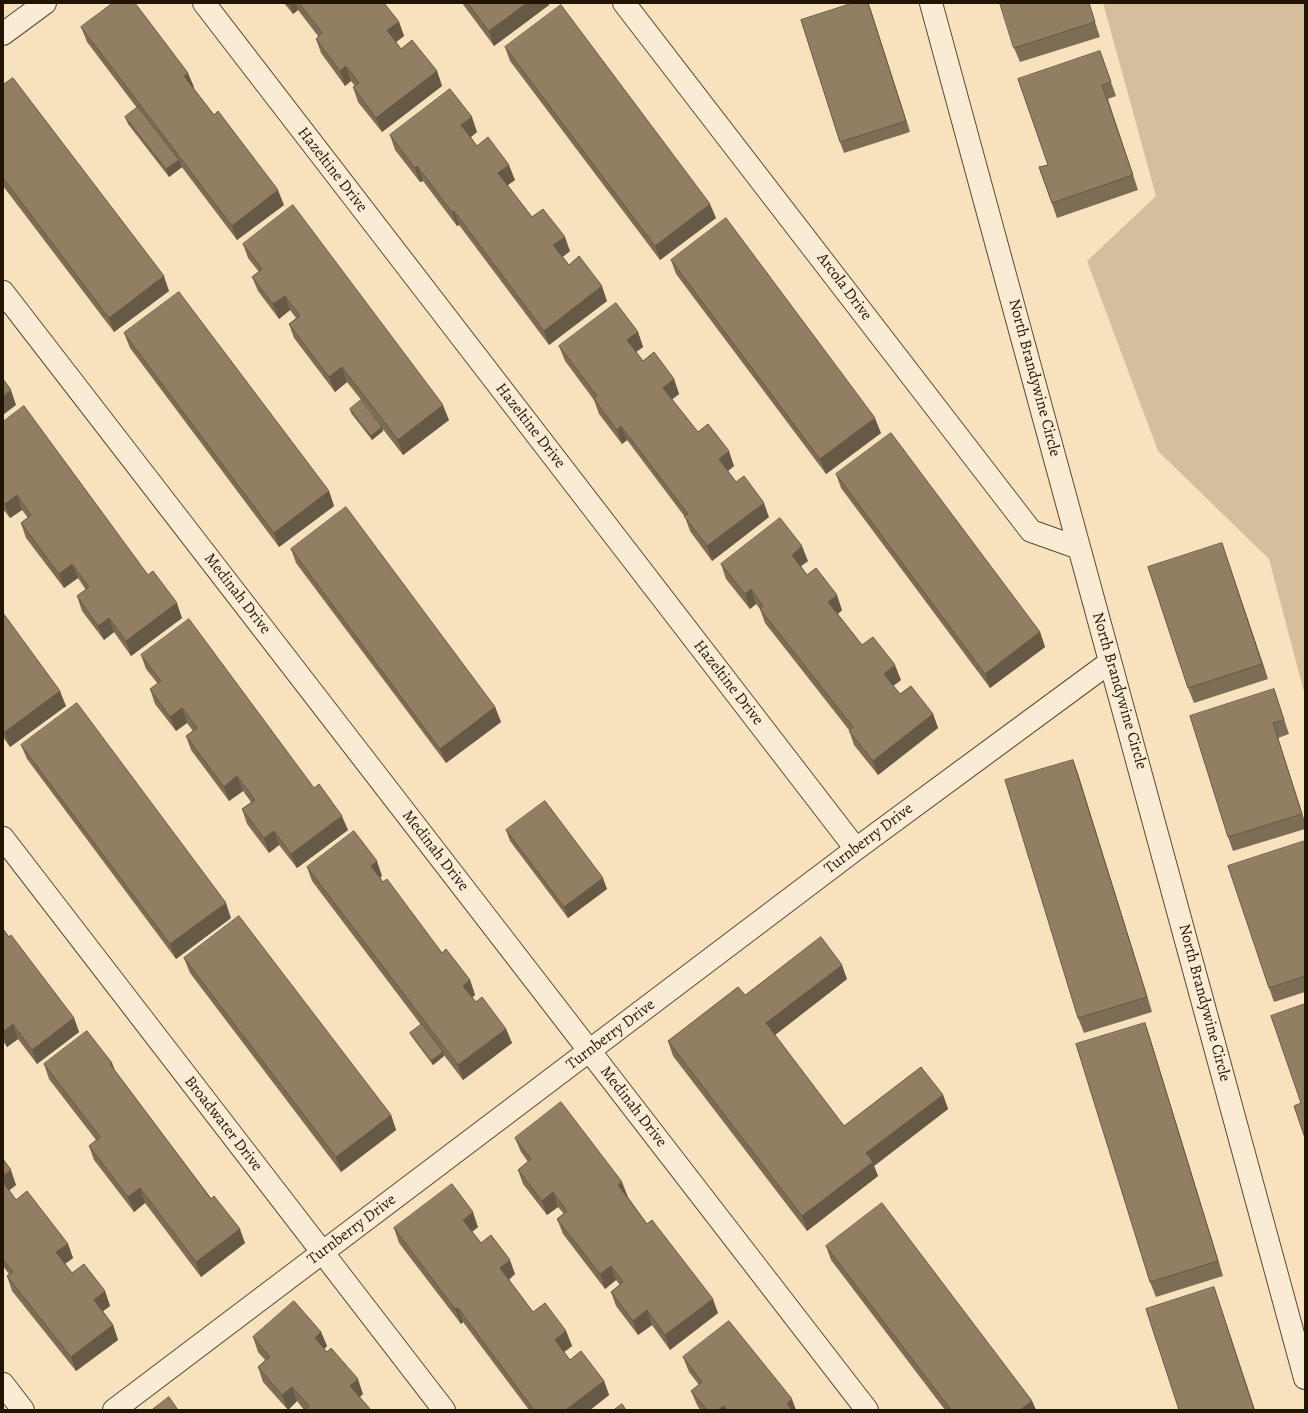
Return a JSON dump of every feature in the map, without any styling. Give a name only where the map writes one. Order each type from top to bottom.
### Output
[{"type":"street","points":[[3,34],[45,3]]},
{"type":"street","name":"Hazeltine Drive","points":[[204,3],[856,849]]},
{"type":"street","name":"Arcola Drive","points":[[624,3],[1031,531],[1079,548]]},
{"type":"street","name":"North Brandywine Circle","points":[[931,3],[1062,480],[1110,662],[1143,776],[1305,1378]]},
{"type":"street","name":"Medinah Drive","points":[[3,292],[866,1410]]},
{"type":"street","name":"Turnberry Drive","points":[[114,1410],[856,849],[1110,662]]},
{"type":"street","name":"Broadwater Drive","points":[[3,838],[444,1410]]},
{"type":"street","points":[[3,1384],[23,1410]]},
{"type":"shaded area","points":[[1103,3],[1305,3],[1305,696],[1269,559],[1158,451],[1087,261],[1156,196]]},
{"type":"building","points":[[113,3],[135,3],[188,73],[184,76],[214,115],[218,111],[278,190],[232,226],[81,27]]},
{"type":"building","points":[[299,3],[384,3],[399,22],[387,30],[401,49],[412,40],[437,71],[376,118],[353,87],[359,83],[346,66],[340,71],[316,39],[322,33]]},
{"type":"building","points":[[468,3],[527,3],[489,31]]},
{"type":"building","points":[[853,3],[868,3],[906,121],[840,142],[801,20]]},
{"type":"building","points":[[1000,3],[1089,3],[1095,22],[1014,48]]},
{"type":"building","points":[[561,5],[710,204],[655,246],[505,47]]},
{"type":"building","points":[[1100,51],[1111,82],[1102,85],[1133,175],[1052,203],[1039,167],[1048,165],[1018,79]]},
{"type":"building","points":[[13,78],[164,276],[109,318],[3,178],[3,85]]},
{"type":"building","points":[[450,89],[472,117],[461,125],[477,146],[488,137],[509,165],[498,173],[532,217],[543,209],[565,237],[553,245],[569,265],[579,256],[602,286],[544,331],[454,211],[452,212],[417,166],[415,168],[390,135]]},
{"type":"building","points":[[138,107],[179,160],[166,169],[125,117]]},
{"type":"building","points":[[293,205],[443,405],[398,440],[342,367],[329,377],[289,324],[300,316],[285,296],[273,304],[252,277],[262,269],[243,244]]},
{"type":"building","points":[[726,218],[875,418],[820,459],[671,260]]},
{"type":"building","points":[[179,292],[329,491],[274,533],[124,333]]},
{"type":"building","points":[[616,303],[638,332],[627,340],[643,361],[654,352],[674,379],[663,388],[698,432],[708,424],[729,451],[719,459],[736,482],[744,476],[764,503],[707,546],[684,516],[688,514],[621,426],[617,430],[594,399],[597,396],[559,346]]},
{"type":"building","points":[[3,379],[11,390],[3,396]]},
{"type":"building","points":[[361,400],[382,427],[371,436],[350,409]]},
{"type":"building","points":[[24,406],[148,575],[153,571],[177,603],[126,641],[109,618],[98,626],[77,596],[89,587],[72,564],[59,574],[21,523],[31,515],[17,495],[5,504],[3,501],[3,422]]},
{"type":"building","points":[[891,433],[1040,632],[985,674],[836,474]]},
{"type":"building","points":[[346,507],[495,707],[440,749],[291,549]]},
{"type":"building","points":[[780,518],[802,546],[792,555],[807,575],[816,568],[837,595],[828,602],[862,645],[873,637],[895,665],[884,674],[900,694],[911,686],[933,714],[873,761],[849,731],[853,727],[760,609],[763,606],[751,589],[745,594],[721,564]]},
{"type":"building","points":[[1222,543],[1262,664],[1188,688],[1148,567]]},
{"type":"building","points":[[3,613],[60,691],[5,732],[3,729]]},
{"type":"building","points":[[189,619],[314,788],[319,784],[342,816],[291,854],[274,831],[264,838],[242,809],[255,800],[237,776],[224,787],[186,736],[197,728],[182,708],[170,717],[150,689],[161,681],[141,655]]},
{"type":"building","points":[[1274,689],[1284,720],[1273,723],[1302,814],[1228,837],[1190,716]]},
{"type":"building","points":[[77,703],[226,903],[170,944],[21,745]]},
{"type":"building","points":[[1073,760],[1147,997],[1078,1018],[1005,780]]},
{"type":"building","points":[[545,801],[603,878],[564,907],[506,830]]},
{"type":"building","points":[[354,831],[377,861],[371,866],[383,882],[387,879],[442,953],[446,949],[470,980],[463,986],[476,1002],[482,997],[506,1029],[458,1065],[307,867]]},
{"type":"building","points":[[1305,841],[1305,976],[1269,988],[1228,866]]},
{"type":"building","points":[[239,916],[391,1115],[336,1157],[184,958]]},
{"type":"building","points":[[3,929],[9,937],[11,935],[74,1018],[32,1050],[13,1024],[3,1032]]},
{"type":"building","points":[[821,937],[842,965],[766,1023],[844,1126],[921,1067],[943,1095],[866,1153],[873,1162],[802,1216],[668,1041],[738,987],[745,995]]},
{"type":"building","points":[[1305,1004],[1305,1138],[1294,1106],[1301,1103],[1271,1016]]},
{"type":"building","points":[[1145,1023],[1218,1261],[1150,1282],[1076,1044]]},
{"type":"building","points":[[422,1024],[443,1052],[431,1061],[410,1033]]},
{"type":"building","points":[[87,1031],[211,1199],[214,1196],[240,1229],[196,1262],[140,1188],[128,1197],[89,1146],[100,1137],[44,1064]]},
{"type":"building","points":[[561,1102],[622,1182],[618,1185],[647,1224],[652,1220],[713,1299],[665,1335],[647,1310],[633,1321],[611,1292],[623,1282],[611,1266],[600,1274],[557,1219],[567,1211],[553,1192],[542,1201],[518,1170],[531,1159],[515,1138]]},
{"type":"building","points":[[3,1159],[11,1170],[3,1176]]},
{"type":"building","points":[[3,1182],[16,1200],[27,1191],[68,1244],[56,1252],[72,1273],[84,1264],[105,1291],[94,1300],[113,1325],[71,1357],[7,1276],[13,1272],[3,1259]]},
{"type":"building","points":[[452,1184],[473,1212],[463,1220],[481,1243],[491,1235],[510,1260],[500,1268],[533,1312],[545,1303],[566,1331],[555,1340],[570,1360],[581,1351],[604,1381],[566,1410],[534,1410],[458,1308],[455,1309],[394,1228]]},
{"type":"building","points":[[882,1203],[1032,1401],[1020,1410],[951,1410],[826,1246]]},
{"type":"building","points":[[1214,1287],[1254,1410],[1179,1410],[1146,1309]]},
{"type":"building","points":[[294,1301],[321,1332],[315,1338],[327,1352],[331,1348],[358,1379],[350,1386],[371,1410],[304,1410],[309,1406],[292,1387],[282,1395],[258,1367],[270,1357],[253,1337]]},
{"type":"building","points":[[729,1321],[792,1399],[787,1404],[792,1410],[727,1410],[724,1406],[718,1410],[707,1410],[691,1391],[702,1382],[683,1357]]},
{"type":"building","points":[[169,1397],[178,1410],[152,1410]]},
{"type":"building","points":[[622,1404],[626,1410],[614,1410]]}]
